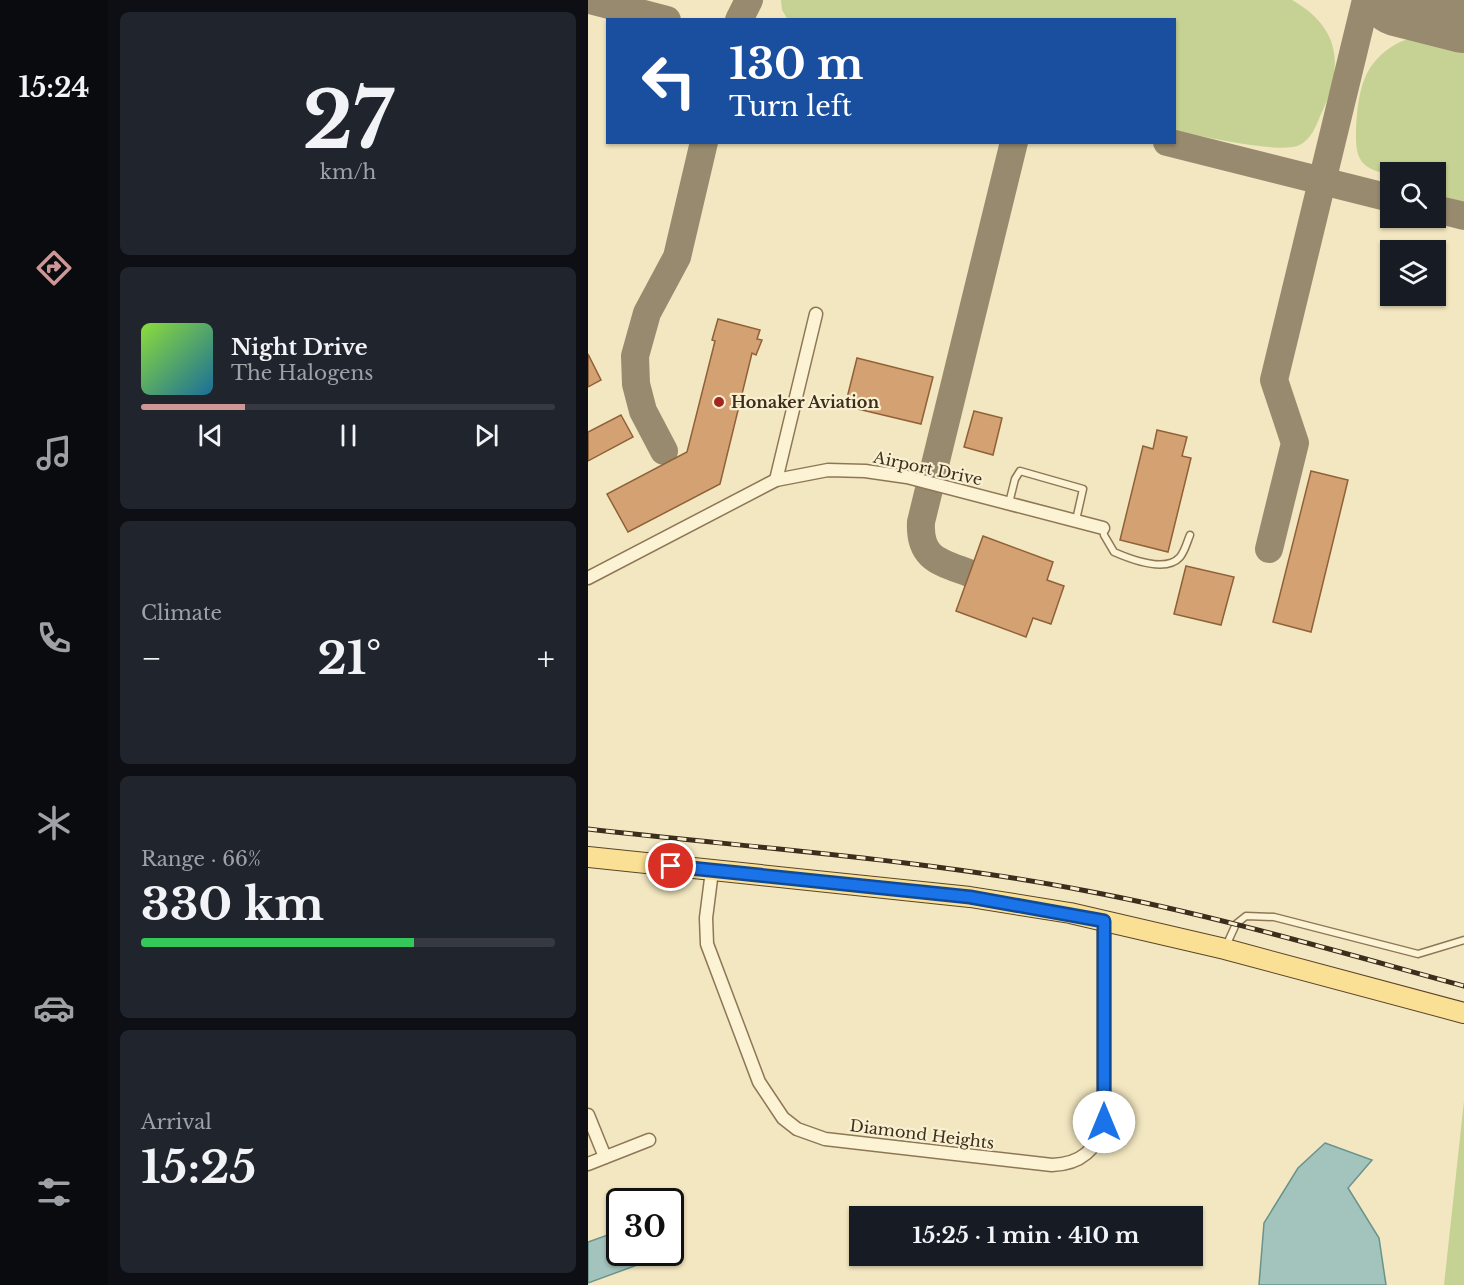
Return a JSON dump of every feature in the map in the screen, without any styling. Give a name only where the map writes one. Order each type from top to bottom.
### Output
[{"type":"main road","points":[[588,857],[970,897],[1104,921],[1225,949],[1460,1012]]},
{"type":"street","points":[[776,480],[816,314]]},
{"type":"street","name":"Airport Drive","points":[[588,578],[776,480],[828,470],[865,471],[907,477],[1103,528]]},
{"type":"street","name":"Diamond Heights","points":[[712,871],[706,918],[707,944],[759,1082],[783,1118],[797,1129],[825,1139],[1052,1165],[1080,1159],[1090,1152],[1100,1140],[1104,1122],[1104,921]]},
{"type":"street","points":[[588,1115],[605,1157]]},
{"type":"street","points":[[588,1164],[649,1140]]},
{"type":"lane","points":[[1009,503],[1015,479],[1020,471],[1083,489],[1076,520]]},
{"type":"lane","points":[[1103,528],[1114,552],[1159,564],[1174,562],[1179,558],[1190,535]]},
{"type":"lane","points":[[1225,949],[1236,924],[1246,916],[1274,917],[1418,954],[1464,940]]},
{"type":"green space","points":[[781,0],[1292,0],[1308,11],[1329,36],[1335,64],[1328,96],[1317,123],[1306,141],[1287,148],[1255,146],[1176,130],[1176,18],[787,18],[782,10]]},
{"type":"green space","points":[[1423,37],[1448,37],[1464,41],[1464,202],[1446,197],[1446,162],[1380,162],[1380,172],[1365,165],[1358,153],[1356,130],[1358,103],[1369,69],[1377,59],[1398,43]]},
{"type":"green space","points":[[1464,1101],[1464,1285],[1444,1285]]},
{"type":"water","points":[[1325,1143],[1372,1160],[1348,1188],[1379,1238],[1386,1285],[1259,1285],[1264,1223],[1298,1168]]},
{"type":"water","points":[[606,1236],[606,1266],[634,1266],[588,1283],[588,1242]]},
{"type":"building","name":"Honaker Aviation","points":[[718,319],[760,330],[757,339],[762,340],[756,355],[752,353],[720,484],[628,532],[607,494],[687,452],[715,341],[712,340]]},
{"type":"building","points":[[588,354],[601,380],[588,387]]},
{"type":"building","points":[[857,358],[933,377],[921,424],[845,406]]},
{"type":"building","points":[[974,411],[1002,418],[993,455],[964,447]]},
{"type":"building","points":[[621,415],[633,437],[588,461],[588,432]]},
{"type":"building","points":[[1157,430],[1187,437],[1182,456],[1191,458],[1168,552],[1120,540],[1143,446],[1153,449]]},
{"type":"building","points":[[1311,471],[1348,480],[1311,632],[1273,622]]},
{"type":"building","points":[[983,536],[1053,562],[1047,580],[1064,586],[1051,624],[1033,618],[1026,637],[956,611]]},
{"type":"building","points":[[1186,566],[1234,577],[1221,625],[1174,614]]},
{"type":"taxiway","points":[[590,0],[659,18]]},
{"type":"taxiway","points":[[740,18],[749,0]]},
{"type":"taxiway","points":[[1269,549],[1295,443],[1274,380],[1366,0]]},
{"type":"taxiway","points":[[664,451],[643,411],[636,384],[635,356],[647,313],[677,257],[704,144]]},
{"type":"taxiway","points":[[969,573],[933,557],[924,544],[921,522],[1014,144]]},
{"type":"taxiway","points":[[1175,144],[1380,195]]},
{"type":"taxiway","points":[[1446,212],[1464,216]]},
{"type":"runway","points":[[1397,0],[1464,17]]},
{"type":"railway","points":[[588,829],[900,862],[1087,891],[1229,923],[1464,986]]},
{"type":"place","name":"Honaker Aviation","points":[[719,402]]},
{"type":"route","points":[[671,866],[970,897],[1070,913],[1104,921],[1104,1122]]}]
